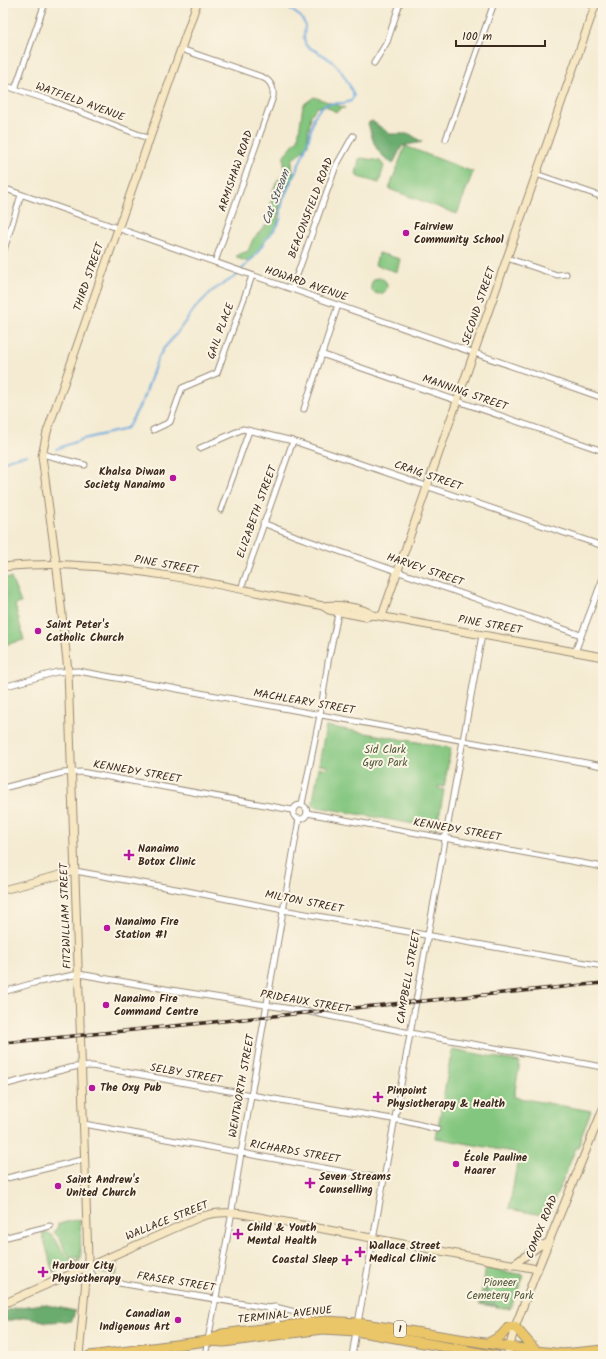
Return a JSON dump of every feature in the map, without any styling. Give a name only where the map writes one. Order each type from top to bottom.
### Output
[{"type":"highway","name":"TERMINAL AVENUE","points":[[207,1342],[222,1334],[325,1321],[497,1356]]},
{"type":"highway","name":"TERMINAL AVENUE","points":[[89,1356],[207,1342],[224,1342],[322,1329],[357,1327],[488,1343],[508,1352]]},
{"type":"highway","points":[[488,1343],[501,1336],[508,1328],[515,1327],[536,1351]]},
{"type":"highway","name":"1","points":[[508,1352],[536,1351],[563,1354],[603,1350]]},
{"type":"street","points":[[15,89],[45,3]]},
{"type":"street","name":"THIRD STREET","points":[[56,564],[42,454],[46,432],[198,3]]},
{"type":"street","points":[[374,63],[387,42],[400,3]]},
{"type":"street","points":[[446,139],[494,3]]},
{"type":"street","name":"SECOND STREET","points":[[382,616],[426,486],[596,3]]},
{"type":"street","name":"ARMISHAW ROAD","points":[[182,49],[262,77],[271,85],[273,92],[273,97],[215,262]]},
{"type":"street","name":"WATFIELD AVENUE","points":[[3,85],[58,103],[150,139]]},
{"type":"street","name":"BEACONSFIELD ROAD","points":[[292,289],[336,166],[353,136]]},
{"type":"street","points":[[536,174],[603,197]]},
{"type":"street","name":"HOWARD AVENUE","points":[[3,188],[603,398]]},
{"type":"street","points":[[3,253],[21,195]]},
{"type":"street","points":[[507,258],[557,275],[566,274]]},
{"type":"street","name":"GAIL PLACE","points":[[153,430],[170,422],[182,388],[217,373],[252,276]]},
{"type":"street","points":[[304,409],[338,305]]},
{"type":"street","name":"MANNING STREET","points":[[322,354],[603,451]]},
{"type":"street","name":"CRAIG STREET","points":[[200,448],[243,429],[293,441],[602,545]]},
{"type":"street","points":[[221,510],[249,431]]},
{"type":"street","name":"ELIZABETH STREET","points":[[241,589],[293,441]]},
{"type":"street","points":[[42,454],[86,465]]},
{"type":"street","name":"HARVEY STREET","points":[[263,523],[298,537],[581,635]]},
{"type":"street","points":[[602,545],[603,534]]},
{"type":"street","name":"PINE STREET","points":[[3,567],[56,564],[128,570],[241,589],[323,606],[329,610],[339,609],[366,617],[372,615],[382,616],[603,657]]},
{"type":"street","name":"FITZWILLIAM STREET","points":[[56,564],[68,671],[88,1258],[79,1356]]},
{"type":"street","points":[[575,652],[603,578]]},
{"type":"street","points":[[302,804],[339,609]]},
{"type":"street","name":"CAMPBELL STREET","points":[[352,1356],[482,635]]},
{"type":"street","name":"MACHLEARY STREET","points":[[3,687],[57,672],[78,671],[603,766]]},
{"type":"street","name":"KENNEDY STREET","points":[[3,788],[62,773],[81,772],[292,810]]},
{"type":"street","points":[[302,804],[306,808],[307,813],[305,817],[299,819],[294,816],[292,810],[295,805],[302,804]]},
{"type":"street","name":"KENNEDY STREET","points":[[307,813],[603,867]]},
{"type":"street","name":"WENTWORTH STREET","points":[[205,1356],[217,1299],[240,1153],[299,819]]},
{"type":"street","name":"MILTON STREET","points":[[3,890],[75,871],[427,936],[603,966]]},
{"type":"street","name":"PRIDEAUX STREET","points":[[3,992],[47,980],[78,974],[310,1012],[410,1033],[603,1067]]},
{"type":"street","name":"SELBY STREET","points":[[3,1085],[82,1066],[92,1066],[437,1129]]},
{"type":"street","name":"COMOX ROAD","points":[[508,1352],[515,1327],[537,1270],[603,1109]]},
{"type":"street","name":"RICHARDS STREET","points":[[84,1124],[384,1179]]},
{"type":"street","points":[[3,1179],[85,1160]]},
{"type":"street","name":"WALLACE STREET","points":[[3,1304],[205,1216],[216,1213],[231,1213],[537,1270]]},
{"type":"street","points":[[3,1238],[50,1226]]},
{"type":"street","points":[[513,1265],[539,1246],[548,1243]]},
{"type":"street","name":"FRASER STREET","points":[[88,1267],[95,1279],[268,1308],[275,1307],[299,1312],[311,1322]]},
{"type":"street","points":[[268,1308],[277,1318],[278,1327]]},
{"type":"green space","points":[[314,97],[345,108],[342,108],[336,112],[324,105],[316,108],[311,115],[308,145],[292,159],[294,176],[281,196],[277,227],[265,240],[254,258],[248,262],[237,258],[237,255],[248,251],[253,239],[268,223],[273,190],[278,180],[284,174],[284,155],[298,139],[303,105]]},
{"type":"green space","points":[[372,121],[390,134],[410,134],[422,142],[402,146],[393,164],[378,151],[368,123]]},
{"type":"green space","points":[[405,146],[473,172],[457,214],[389,189]]},
{"type":"green space","points":[[362,158],[380,161],[384,166],[379,183],[358,177],[356,175],[359,159]]},
{"type":"green space","points":[[379,253],[400,259],[397,272],[375,265]]},
{"type":"green space","points":[[376,278],[382,278],[387,283],[385,292],[382,294],[376,294],[371,289],[371,283]]},
{"type":"green space","points":[[3,578],[11,578],[21,603],[15,605],[24,640],[3,645]]},
{"type":"green space","name":"Sid Clark Gyro Park","points":[[326,726],[451,748],[444,787],[438,786],[438,788],[444,790],[437,828],[312,806],[319,767],[327,769],[328,766],[319,764]]},
{"type":"green space","points":[[452,1049],[520,1062],[514,1097],[591,1111],[578,1148],[576,1148],[548,1216],[509,1209],[519,1153],[436,1138]]},
{"type":"green space","points":[[80,1219],[81,1258],[71,1257],[65,1252],[62,1242],[54,1232],[58,1224]]},
{"type":"green space","points":[[42,1232],[48,1233],[55,1238],[64,1254],[72,1259],[80,1261],[53,1272]]},
{"type":"green space","points":[[118,1263],[116,1275],[98,1272]]},
{"type":"green space","name":"Pioneer Cemetery Park","points":[[486,1268],[524,1275],[510,1309],[479,1304]]},
{"type":"green space","points":[[486,1285],[488,1296],[498,1307],[482,1304]]},
{"type":"green space","points":[[42,1304],[75,1311],[72,1321],[47,1322],[27,1317],[7,1321],[3,1324],[3,1312],[15,1308]]},
{"type":"waterway","name":"Cat Stream","points":[[56,449],[83,439],[122,430],[128,427],[144,398],[157,360],[164,348],[196,307],[212,291],[236,276],[257,253],[278,225],[281,217],[284,197],[308,142],[314,117],[323,106],[351,101],[354,96],[346,79],[335,64],[325,56],[306,46],[304,38],[305,24],[301,17],[284,3]]},
{"type":"waterway","name":"Cat Stream","points":[[3,462],[27,455]]},
{"type":"railway","points":[[3,1043],[603,983]]},
{"type":"place","name":"Fairview Community School","points":[[406,233]]},
{"type":"place","name":"Khalsa Diwan Society Nanaimo","points":[[173,478]]},
{"type":"place","name":"Saint Peter's Catholic Church","points":[[38,631]]},
{"type":"place","name":"Nanaimo Botox Clinic","points":[[129,855]]},
{"type":"place","name":"Nanaimo Fire Station #1","points":[[107,928]]},
{"type":"place","name":"Nanaimo Fire Command Centre","points":[[106,1005]]},
{"type":"place","name":"The Oxy Pub","points":[[92,1088]]},
{"type":"place","name":"Pinpoint Physiotherapy & Health","points":[[378,1097]]},
{"type":"place","name":"École Pauline Haarer","points":[[456,1164]]},
{"type":"place","name":"Seven Streams Counselling","points":[[310,1183]]},
{"type":"place","name":"Saint Andrew's United Church","points":[[58,1186]]},
{"type":"place","name":"Child & Youth Mental Health","points":[[238,1234]]},
{"type":"place","name":"Wallace Street Medical Clinic","points":[[360,1252]]},
{"type":"place","name":"Coastal Sleep","points":[[347,1260]]},
{"type":"place","name":"Harbour City Physiotherapy","points":[[43,1272]]},
{"type":"place","name":"Canadian Indigenous Art","points":[[178,1320]]}]
